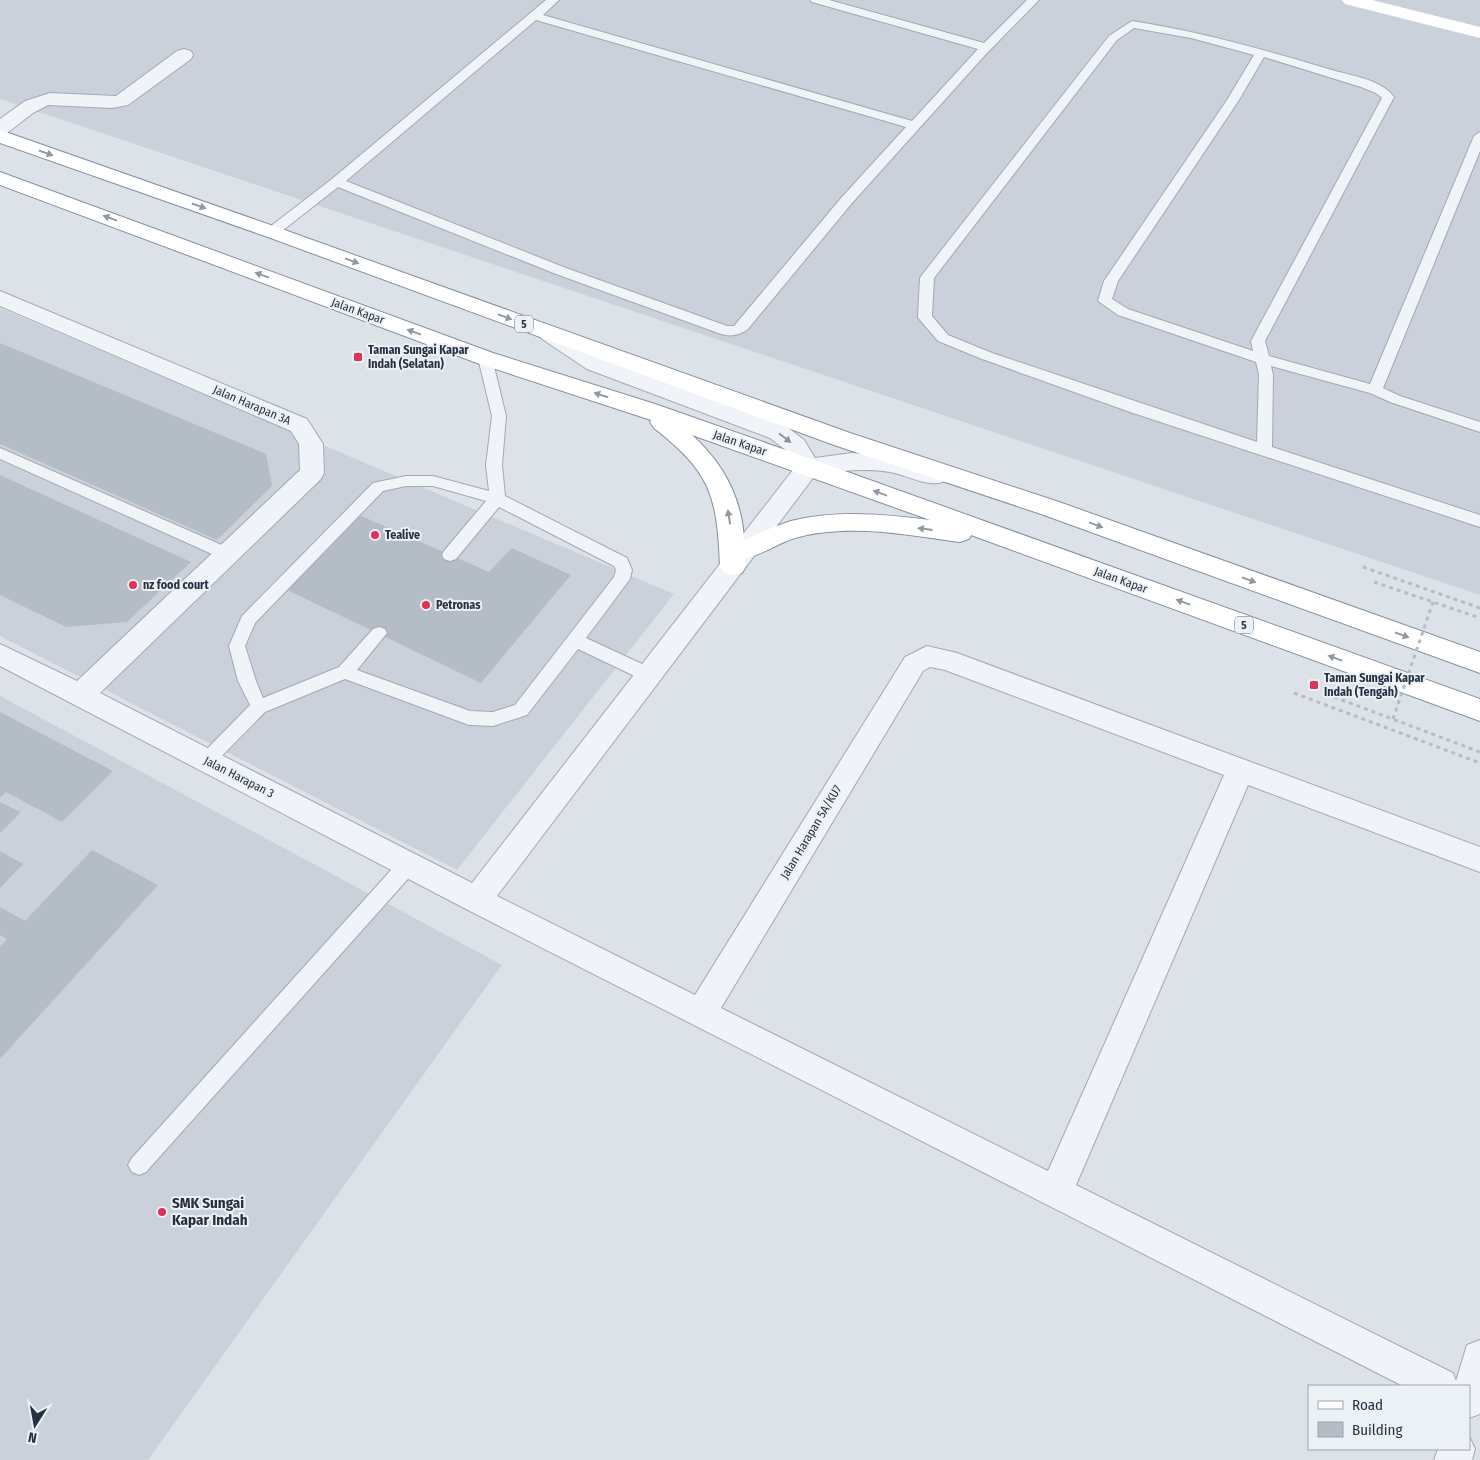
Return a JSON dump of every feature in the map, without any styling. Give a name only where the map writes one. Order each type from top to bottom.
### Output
[{"type":"main road","points":[[1351,0],[1480,32]]},
{"type":"main road","name":"5","points":[[0,136],[272,232],[842,439],[1050,508],[1480,663]]},
{"type":"main road","name":"Jalan Kapar","points":[[0,178],[485,358],[647,410],[809,467],[1480,710]]},
{"type":"main road","points":[[647,410],[684,439],[707,463],[724,493],[739,557],[791,531],[847,522],[880,523],[1009,539]]},
{"type":"street","points":[[0,129],[33,104],[44,99],[109,103],[122,101],[184,55]]},
{"type":"street","name":"Jalan Harapan 3A","points":[[0,298],[299,425],[311,444],[312,473],[80,695]]},
{"type":"street","points":[[550,334],[595,364],[778,432],[796,446],[809,467]]},
{"type":"street","points":[[477,900],[809,467],[852,461],[891,464],[1050,508]]},
{"type":"street","name":"Jalan Harapan 3","points":[[0,654],[477,900],[1438,1385]]},
{"type":"street","name":"Jalan Harapan 5A/KU7","points":[[701,1013],[914,664],[927,656],[948,660],[1240,770]]},
{"type":"street","points":[[1056,1192],[1240,770],[1480,860]]},
{"type":"street","points":[[1470,1396],[1480,1358]]},
{"type":"lane","points":[[272,232],[337,182],[554,0]]},
{"type":"lane","points":[[816,0],[987,48]]},
{"type":"lane","points":[[337,182],[561,271],[726,331],[737,330],[743,326],[847,200],[987,48],[1034,0]]},
{"type":"lane","points":[[535,16],[915,126]]},
{"type":"lane","points":[[1264,449],[1266,374],[1258,341],[1388,97],[1380,90],[1364,84],[1260,54],[1168,29],[1132,24],[1112,38],[927,278],[925,317],[943,338],[988,356],[1138,408],[1480,521]]},
{"type":"lane","points":[[1260,54],[1233,100],[1111,281],[1106,301],[1123,312],[1262,359],[1375,390],[1480,427]]},
{"type":"lane","points":[[1375,390],[1480,136]]},
{"type":"lane","points":[[450,555],[497,500],[494,464],[499,416],[485,358]]},
{"type":"lane","points":[[0,453],[227,554]]},
{"type":"lane","points":[[259,707],[247,681],[238,646],[248,620],[378,487],[406,481],[433,481],[497,500],[620,562],[624,570],[622,579],[521,710],[493,719],[469,718],[345,672]]},
{"type":"lane","points":[[207,760],[259,707],[345,672],[379,633]]},
{"type":"lane","points":[[575,640],[649,675]]},
{"type":"lane","points":[[139,1165],[408,864]]},
{"type":"path","points":[[1363,567],[1480,608]]},
{"type":"path","points":[[1374,582],[1480,618]]},
{"type":"path","points":[[1393,719],[1433,602]]},
{"type":"path","points":[[1294,692],[1480,763]]},
{"type":"path","points":[[1334,697],[1480,752]]},
{"type":"shaded area","points":[[0,0],[1480,0],[1480,595],[0,99]]},
{"type":"shaded area","points":[[0,308],[674,594],[457,870],[0,636]]},
{"type":"shaded area","name":"SMK Sungai Kapar Indah","points":[[0,696],[502,965],[148,1460],[0,1460]]},
{"type":"building","points":[[0,343],[266,454],[272,486],[217,540],[0,444]]},
{"type":"building","points":[[0,475],[191,562],[127,622],[66,627],[0,595]]},
{"type":"building","points":[[359,515],[489,572],[512,548],[571,575],[481,683],[285,589]]},
{"type":"building","points":[[0,712],[113,771],[62,822],[6,792],[0,798]]},
{"type":"building","points":[[0,802],[21,812],[0,833]]},
{"type":"building","points":[[92,850],[158,885],[0,1059],[0,947],[7,939],[0,935],[0,907],[25,921]]},
{"type":"building","points":[[0,851],[23,864],[0,888]]},
{"type":"place","name":"Taman Sungai Kapar Indah (Selatan)","points":[[358,357]]},
{"type":"place","name":"Tealive","points":[[375,535]]},
{"type":"place","name":"nz food court","points":[[133,585]]},
{"type":"place","name":"Petronas","points":[[426,605]]},
{"type":"place","name":"Taman Sungai Kapar Indah (Tengah)","points":[[1314,685]]},
{"type":"place","name":"SMK Sungai Kapar Indah","points":[[162,1212]]}]
